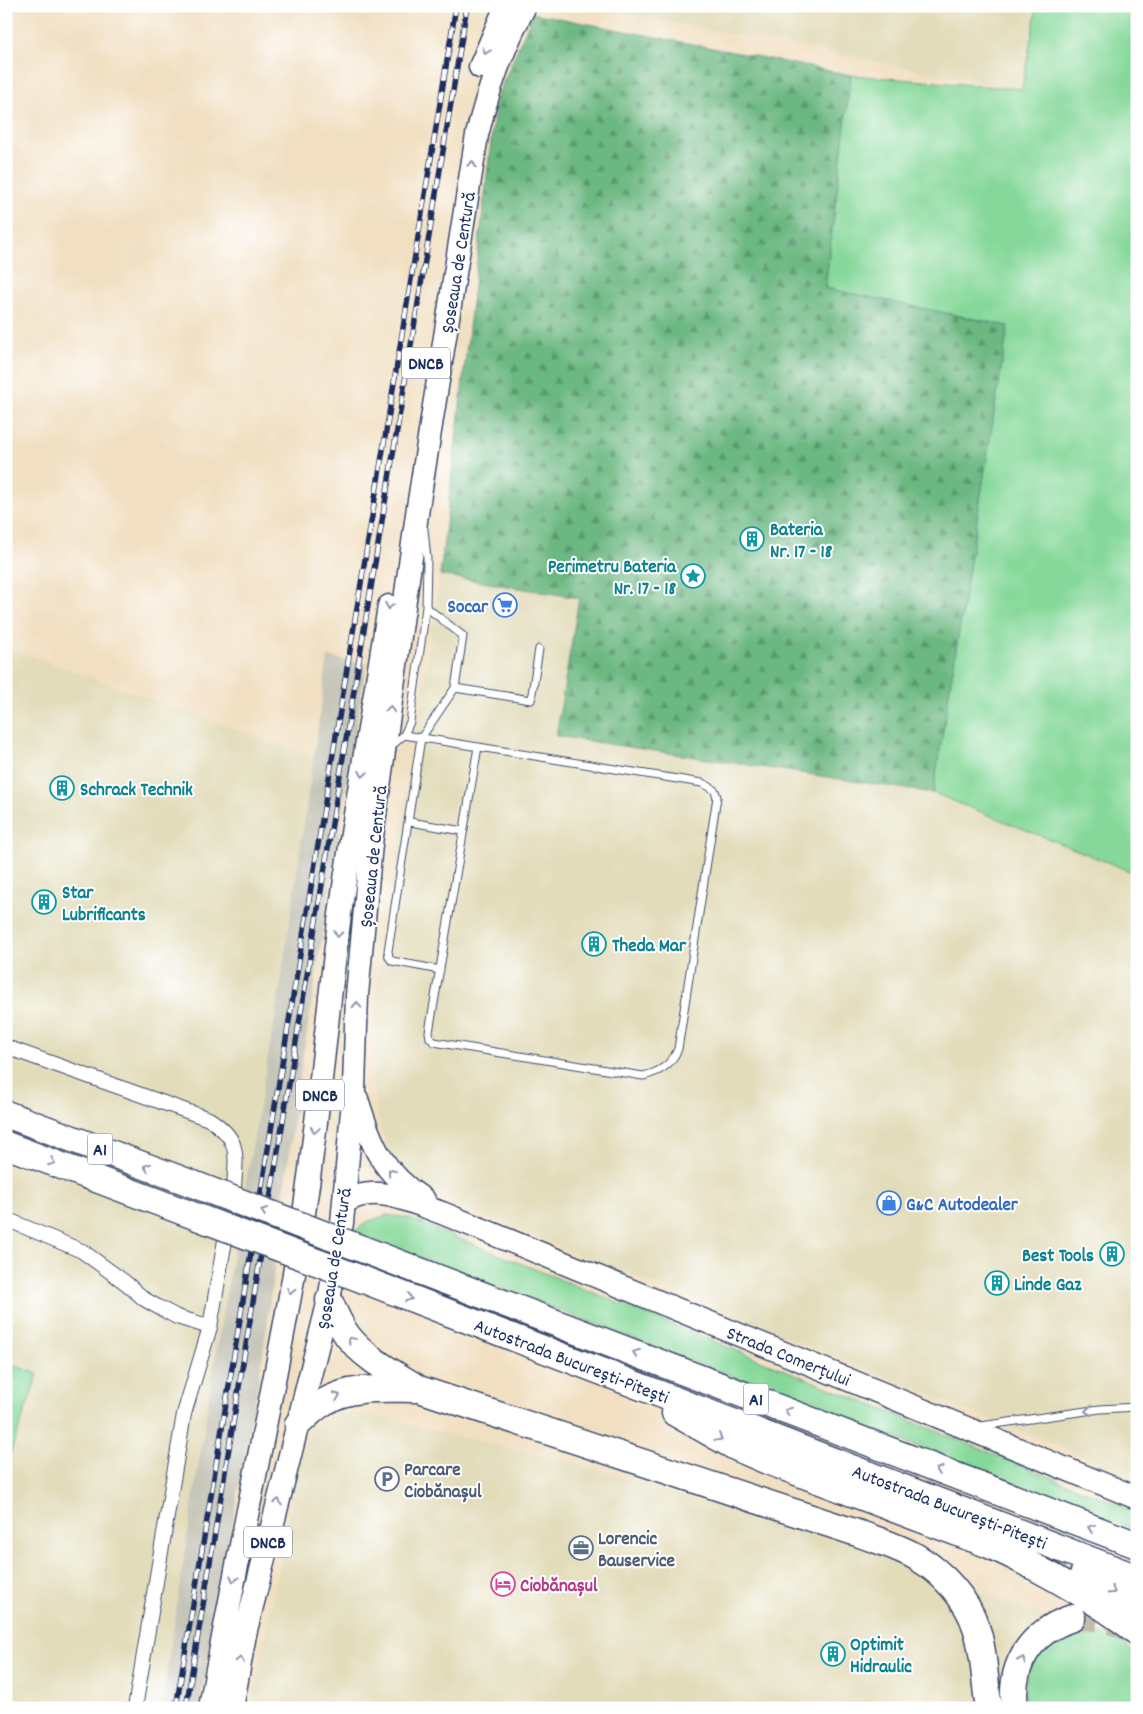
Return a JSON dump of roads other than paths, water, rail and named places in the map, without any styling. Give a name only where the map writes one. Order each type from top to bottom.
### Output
[{"type":"highway","name":"Autostrada București-Pitești","points":[[6,1114],[1137,1545]]},
{"type":"highway","name":"Autostrada București-Pitești","points":[[6,1145],[364,1280],[1137,1578]]},
{"type":"highway","points":[[330,1300],[336,1318],[358,1348],[371,1359],[419,1389],[860,1534],[918,1558],[946,1580],[967,1607],[976,1628],[981,1648],[989,1708]]},
{"type":"highway","points":[[617,1378],[735,1447],[987,1544],[1013,1556],[1081,1593],[1121,1619],[1137,1632]]},
{"type":"highway","points":[[298,1424],[315,1408],[339,1394],[356,1390],[419,1389]]},
{"type":"highway","points":[[733,1422],[800,1460],[1056,1561],[1096,1582],[1137,1608]]},
{"type":"highway","points":[[1015,1708],[1016,1675],[1029,1646],[1050,1627],[1072,1618]]},
{"type":"main road","name":"Șoseaua de Centură","points":[[232,1708],[245,1634],[330,1300],[344,1203],[354,1088],[357,995],[371,844],[418,507],[477,135],[492,80],[525,6]]},
{"type":"main road","name":"Șoseaua de Centură","points":[[210,1708],[299,1243],[318,1108],[342,902],[371,726],[457,157],[468,104],[479,70],[505,9]]},
{"type":"main road","points":[[354,1088],[376,1152],[393,1176],[442,1213]]},
{"type":"main road","points":[[344,1203],[364,1193],[378,1193],[396,1197],[442,1213]]},
{"type":"main road","name":"Strada Comerțului","points":[[442,1213],[1137,1498]]},
{"type":"street","points":[[6,1048],[209,1119],[220,1126],[230,1136],[233,1143],[234,1188],[210,1327],[184,1414],[135,1708]]},
{"type":"street","points":[[6,1219],[82,1251],[126,1283],[144,1299],[177,1317],[210,1327]]},
{"type":"lane","points":[[384,752],[404,735],[410,722],[426,607],[427,559],[425,533],[418,507]]},
{"type":"lane","points":[[426,607],[463,636],[455,688],[421,738],[410,822],[388,951],[389,957],[392,960],[440,970]]},
{"type":"lane","points":[[455,688],[531,700],[539,649]]},
{"type":"lane","points":[[404,735],[702,783],[714,791],[717,797],[678,1049],[674,1059],[666,1068],[643,1076],[434,1042],[430,1038],[429,1032],[478,747]]},
{"type":"lane","points":[[410,822],[463,831]]},
{"type":"lane","points":[[962,1426],[985,1426],[1100,1409],[1137,1407]]},
{"type":"tunnel","points":[[1072,1618],[1100,1619],[1127,1627]]},
{"type":"railway","points":[[176,1708],[456,6]]},
{"type":"railway","points":[[186,1708],[467,6]]},
{"type":"place","name":"Bateria Nr. 17 - 18","points":[[752,539]]},
{"type":"place","name":"Perimetru Bateria Nr. 17 - 18","points":[[693,576]]},
{"type":"place","name":"Socar","points":[[505,605]]},
{"type":"place","name":"Schrack Technik","points":[[62,788]]},
{"type":"place","name":"Star Lubrificants","points":[[44,902]]},
{"type":"place","name":"Theda Mar","points":[[594,944]]},
{"type":"place","name":"G&C Autodealer","points":[[889,1203]]},
{"type":"place","name":"Best Tools","points":[[1112,1254]]},
{"type":"place","name":"Linde Gaz","points":[[997,1283]]},
{"type":"place","name":"Parcare Ciobănașul","points":[[387,1479]]},
{"type":"place","name":"Lorencic Bauservice","points":[[581,1548]]},
{"type":"place","name":"Ciobănașul","points":[[503,1584]]},
{"type":"place","name":"Optimit Hidraulic","points":[[833,1654]]}]
